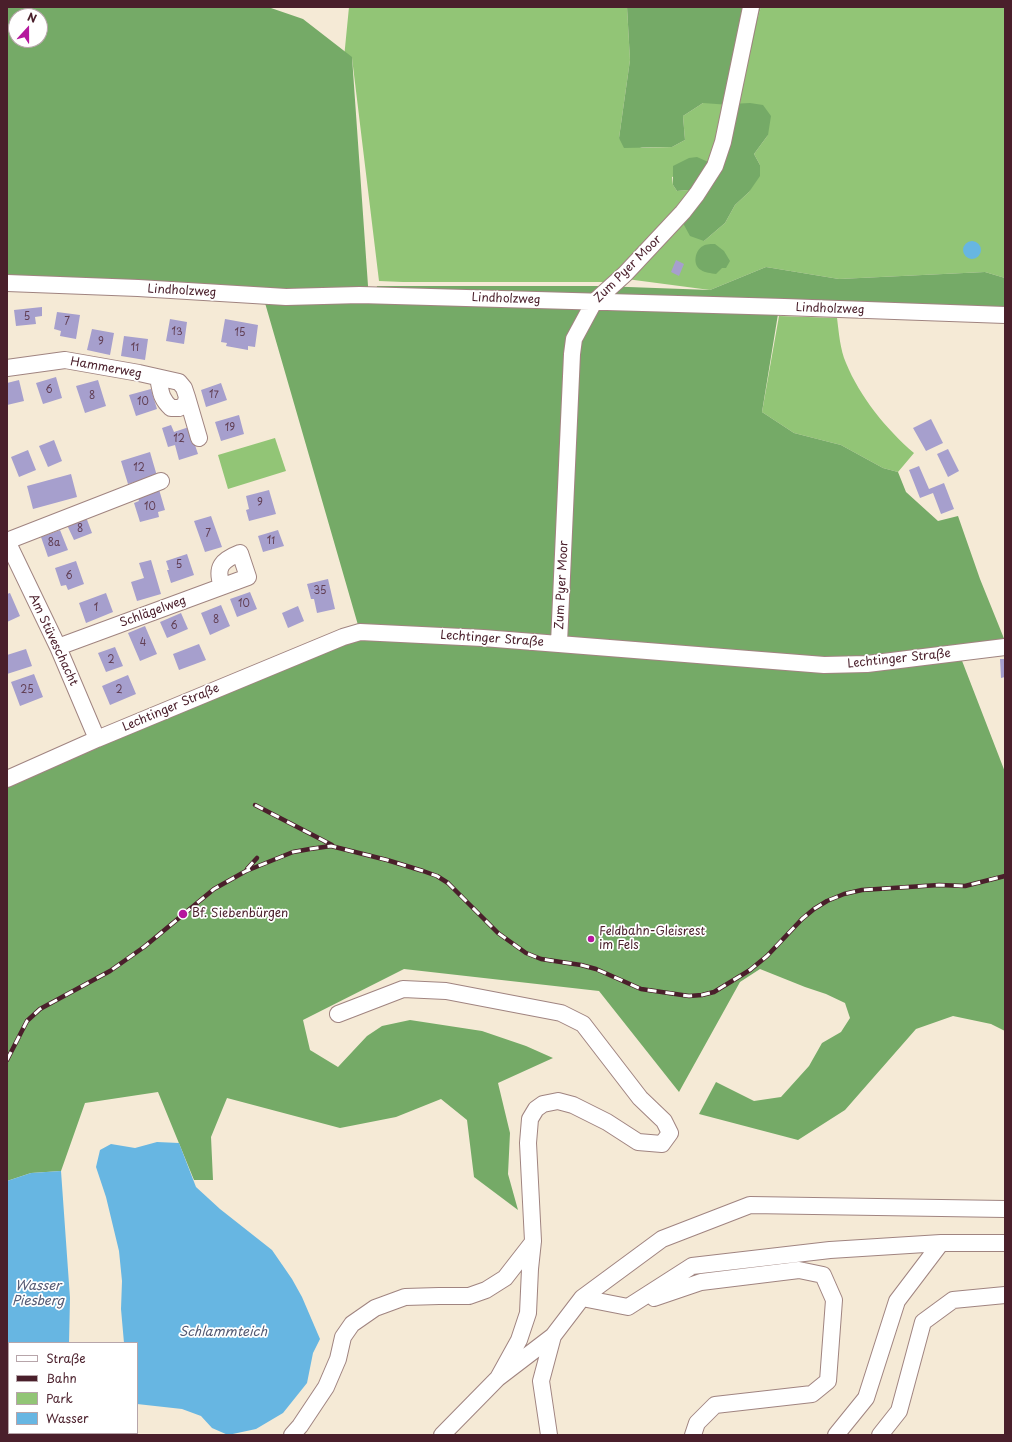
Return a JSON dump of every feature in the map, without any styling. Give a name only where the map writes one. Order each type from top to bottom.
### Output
[{"type":"street","name":"Zum Pyer Moor","points":[[559,643],[572,354],[574,339],[594,302],[625,274],[683,212],[716,166],[723,142],[751,7]]},
{"type":"street","name":"Lindholzweg","points":[[7,283],[286,297],[360,295],[784,307],[1005,316]]},
{"type":"street","name":"Hammerweg","points":[[7,368],[65,360],[179,382],[184,388],[187,397],[185,405],[179,408],[171,408],[165,402],[161,394],[158,378]]},
{"type":"street","points":[[187,397],[200,438]]},
{"type":"street","name":"Am Stüveschacht","points":[[97,739],[58,647],[7,541],[160,481]]},
{"type":"street","name":"Schlägelweg","points":[[58,647],[248,577],[240,553],[228,558],[222,564],[218,576],[222,586]]},
{"type":"street","name":"Lechtinger Straße","points":[[7,779],[97,739],[343,637],[360,632],[421,634],[559,643],[824,665],[867,664],[1005,647]]},
{"type":"street","points":[[338,1014],[404,989],[446,992],[561,1013],[583,1024],[640,1098],[664,1121],[670,1133],[662,1144],[638,1142],[607,1122],[573,1105],[558,1101],[543,1104],[536,1109],[530,1119],[528,1143],[533,1241],[528,1313],[519,1340],[498,1378]]},
{"type":"street","points":[[442,1435],[498,1378],[553,1336],[582,1298],[662,1238],[750,1205],[1005,1209]]},
{"type":"street","points":[[292,1435],[300,1426],[326,1387],[338,1359],[343,1336],[352,1324],[375,1308],[405,1297],[469,1296],[486,1290],[505,1278],[533,1241]]},
{"type":"street","points":[[628,1307],[692,1266],[830,1250],[942,1243],[1005,1243]]},
{"type":"street","points":[[836,1435],[866,1398],[897,1301],[942,1243]]},
{"type":"street","points":[[582,1298],[628,1307],[701,1282],[799,1270],[822,1274],[834,1300],[828,1381],[812,1394],[715,1405],[697,1423],[693,1435]]},
{"type":"street","points":[[880,1435],[899,1411],[923,1322],[953,1300],[1005,1295]]},
{"type":"street","points":[[549,1435],[541,1381],[553,1336]]},
{"type":"green space","points":[[7,7],[268,7],[303,19],[352,57],[369,300],[778,314],[762,412],[794,433],[841,445],[883,468],[898,472],[906,492],[938,521],[958,516],[980,579],[1005,641],[959,653],[1005,772],[1005,1031],[991,1024],[953,1016],[916,1029],[845,1110],[798,1140],[699,1114],[716,1082],[754,1101],[781,1097],[809,1066],[822,1043],[841,1032],[850,1018],[845,1003],[826,994],[760,969],[740,982],[679,1092],[599,991],[404,969],[303,1020],[310,1050],[338,1067],[367,1036],[382,1026],[410,1020],[482,1031],[526,1046],[553,1058],[498,1083],[510,1133],[508,1174],[518,1210],[474,1177],[467,1120],[441,1099],[396,1117],[340,1128],[227,1098],[211,1137],[213,1180],[194,1180],[158,1092],[85,1103],[61,1171],[31,1173],[7,1181],[7,779],[360,632],[263,296],[7,284]]},
{"type":"green space","points":[[349,7],[627,7],[630,60],[619,138],[642,148],[672,147],[685,140],[683,116],[703,103],[758,17],[761,7],[1005,7],[1005,278],[985,272],[839,279],[766,267],[710,290],[619,278],[609,282],[379,281],[352,58],[344,58]],"holes":[[[768,135],[754,154],[760,165],[749,192],[735,205],[725,223],[704,241],[697,194],[688,190],[677,191],[673,185],[672,177],[715,166]]]},
{"type":"green space","points":[[627,7],[761,7],[752,46],[731,104],[750,103],[763,105],[771,116],[768,135],[754,154],[760,165],[760,176],[749,192],[735,205],[725,223],[704,241],[690,236],[684,225],[683,212],[697,194],[688,190],[677,191],[673,185],[673,166],[689,158],[697,157],[715,165],[730,105],[703,103],[683,116],[685,140],[672,147],[624,148],[619,138],[630,60]]},
{"type":"green space","points":[[715,244],[724,251],[730,261],[726,268],[722,268],[716,274],[703,271],[696,265],[696,254],[700,248],[706,245]]},
{"type":"green space","points":[[766,267],[839,279],[985,272],[1005,278],[1005,310],[376,291],[377,286],[601,286],[710,290]]},
{"type":"green space","points":[[779,316],[837,318],[842,352],[852,376],[875,412],[894,434],[914,453],[898,472],[883,468],[841,445],[794,433],[762,412]]},
{"type":"green space","points":[[275,438],[286,471],[228,489],[218,455]]},
{"type":"water","points":[[972,241],[978,244],[981,250],[978,256],[972,259],[966,256],[963,250],[966,244]]},
{"type":"water","name":"Schlammteich","points":[[157,1142],[179,1143],[196,1187],[220,1209],[272,1250],[292,1279],[302,1297],[320,1339],[313,1353],[307,1383],[283,1413],[256,1429],[228,1435],[212,1428],[201,1416],[182,1409],[138,1404],[138,1342],[124,1342],[121,1309],[122,1281],[119,1251],[106,1197],[96,1167],[100,1150],[111,1144],[135,1148]]},
{"type":"water","name":"Wasser Piesberg","points":[[61,1171],[70,1298],[69,1342],[8,1342],[7,1416],[7,1181],[31,1173]]},
{"type":"building","points":[[676,260],[684,264],[679,276],[671,272]]},
{"type":"building","points":[[42,307],[42,316],[35,317],[36,324],[16,326],[14,310]]},
{"type":"building","points":[[57,312],[80,315],[76,339],[60,336],[61,331],[54,329]]},
{"type":"building","points":[[170,319],[187,322],[184,344],[166,341]]},
{"type":"building","points":[[225,319],[258,325],[255,347],[248,346],[248,350],[226,346],[227,343],[221,342]]},
{"type":"building","points":[[92,329],[114,333],[110,355],[87,350]]},
{"type":"building","points":[[124,336],[148,339],[145,360],[121,356]]},
{"type":"building","points":[[56,377],[62,398],[43,404],[36,383]]},
{"type":"building","points":[[19,380],[24,401],[7,405],[7,383]]},
{"type":"building","points":[[98,380],[106,406],[85,413],[76,386]]},
{"type":"building","points":[[221,383],[227,400],[206,407],[201,390]]},
{"type":"building","points":[[151,389],[157,409],[136,416],[129,395]]},
{"type":"building","points":[[239,415],[244,434],[221,441],[215,422]]},
{"type":"building","points":[[931,419],[943,443],[926,451],[913,428]]},
{"type":"building","points":[[171,425],[174,432],[189,427],[198,454],[179,460],[175,445],[168,447],[162,428]]},
{"type":"building","points":[[54,440],[62,461],[48,467],[39,446]]},
{"type":"building","points":[[948,449],[959,471],[948,477],[937,454]]},
{"type":"building","points":[[28,450],[36,470],[19,477],[11,457]]},
{"type":"building","points":[[150,452],[157,476],[128,484],[121,461]]},
{"type":"building","points":[[919,466],[929,489],[944,483],[954,509],[941,514],[933,493],[920,498],[909,470]]},
{"type":"building","points":[[71,474],[77,497],[33,509],[27,486]]},
{"type":"building","points":[[158,486],[165,510],[158,512],[159,517],[140,522],[134,503],[139,501],[138,498],[147,495],[145,490]]},
{"type":"building","points":[[269,490],[276,514],[249,521],[246,510],[249,509],[246,496]]},
{"type":"building","points":[[211,516],[222,547],[205,552],[194,521]]},
{"type":"building","points":[[86,517],[92,533],[74,540],[67,525]]},
{"type":"building","points":[[60,530],[68,550],[48,557],[41,537]]},
{"type":"building","points":[[278,530],[284,546],[263,552],[258,536]]},
{"type":"building","points":[[187,554],[194,575],[171,583],[166,561]]},
{"type":"building","points":[[151,560],[161,594],[137,601],[131,582],[144,578],[139,563]]},
{"type":"building","points":[[76,561],[84,584],[68,590],[66,585],[61,586],[55,568]]},
{"type":"building","points":[[328,579],[335,609],[317,613],[314,599],[311,599],[307,584]]},
{"type":"building","points":[[250,592],[257,609],[237,617],[230,599]]},
{"type":"building","points":[[10,593],[20,616],[7,622],[7,594]]},
{"type":"building","points":[[106,593],[113,612],[86,623],[79,603]]},
{"type":"building","points":[[221,605],[230,626],[210,635],[201,613]]},
{"type":"building","points":[[298,606],[304,621],[288,628],[282,613]]},
{"type":"building","points":[[181,613],[188,629],[167,638],[160,622]]},
{"type":"building","points":[[145,626],[157,654],[140,661],[128,633]]},
{"type":"building","points":[[199,644],[206,660],[179,670],[173,654]]},
{"type":"building","points":[[115,647],[123,666],[106,672],[98,653]]},
{"type":"building","points":[[26,649],[32,666],[7,674],[7,655]]},
{"type":"building","points":[[1000,659],[1005,659],[1005,677],[1001,678]]},
{"type":"building","points":[[34,674],[43,697],[20,706],[11,682]]},
{"type":"building","points":[[128,675],[136,694],[110,705],[102,686]]},
{"type":"railway","points":[[255,805],[332,845]]},
{"type":"railway","points":[[7,1060],[27,1021],[40,1009],[110,971],[144,947],[214,889],[246,871],[293,852],[331,846],[387,860],[437,876],[448,883],[498,933],[526,953],[541,959],[581,965],[596,969],[641,989],[689,996],[714,992],[750,970],[767,956],[802,919],[814,909],[827,901],[844,894],[862,890],[939,885],[965,886],[1005,876]]},
{"type":"railway","points":[[247,869],[257,858]]},
{"type":"place","name":"Bf. Siebenbürgen","points":[[183,914]]},
{"type":"place","name":"Feldbahn-Gleisrest im Fels","points":[[591,939]]}]
